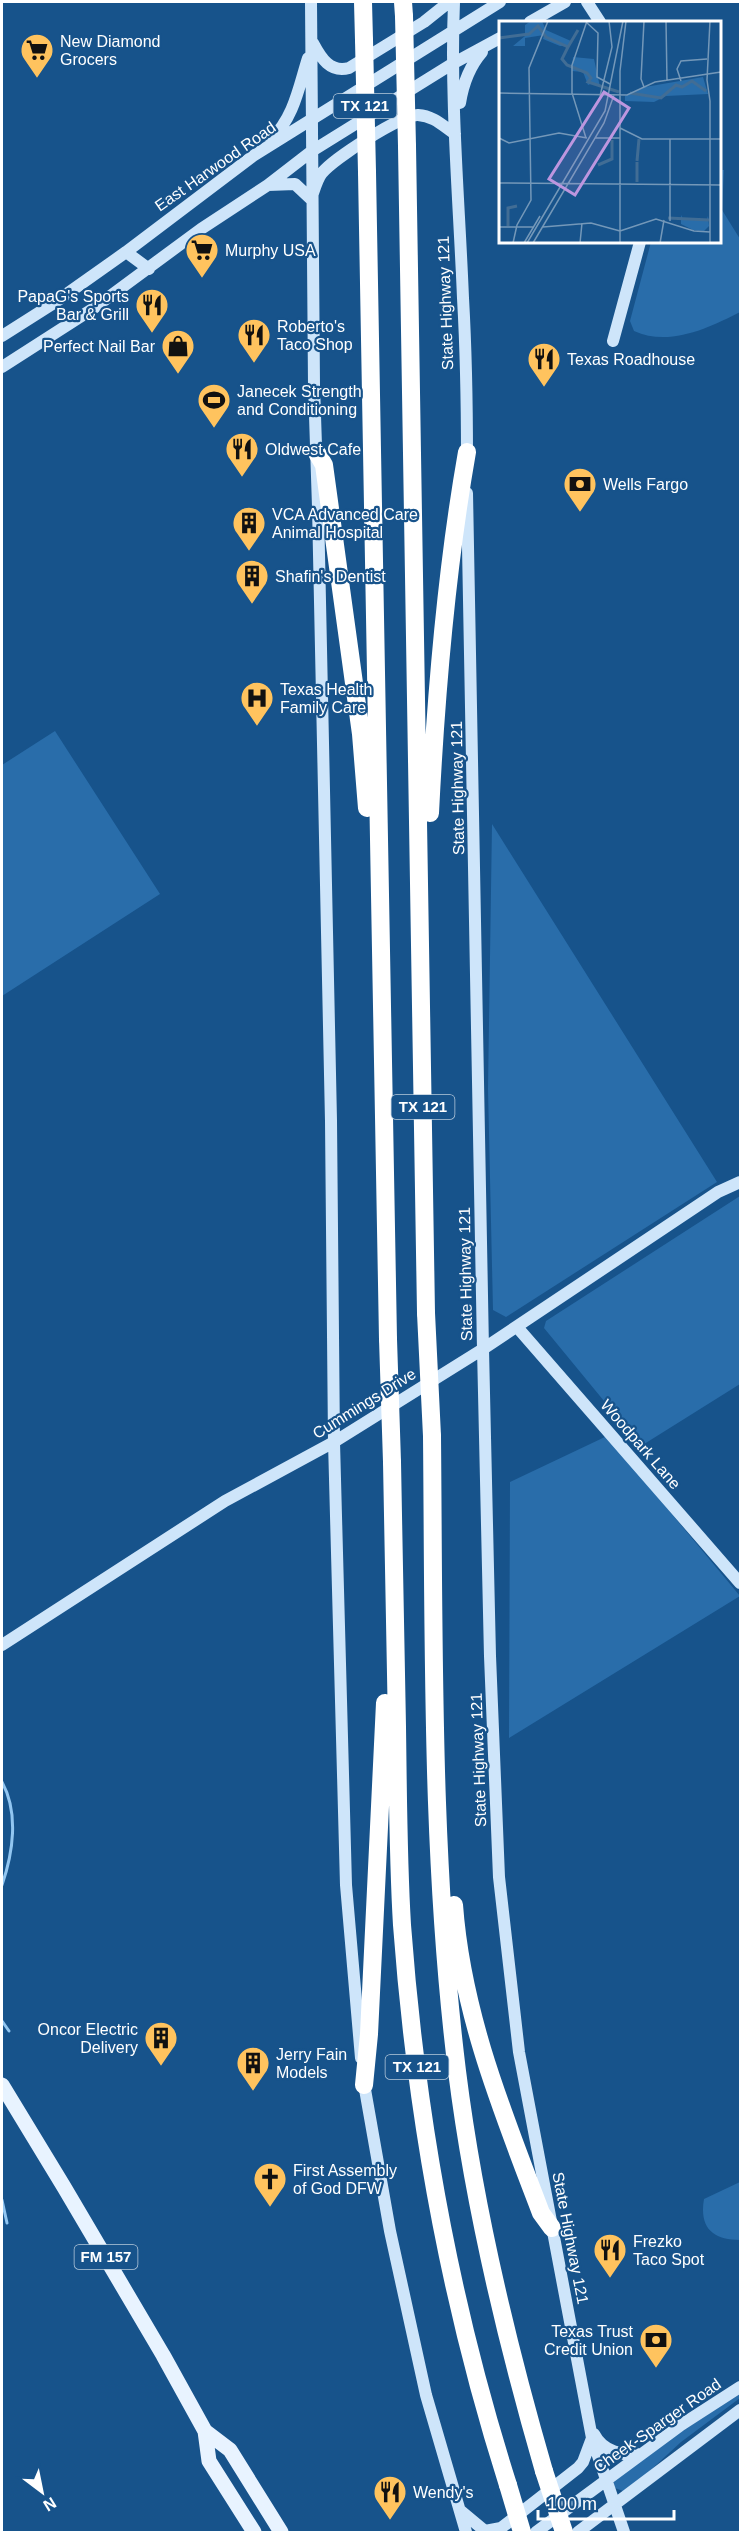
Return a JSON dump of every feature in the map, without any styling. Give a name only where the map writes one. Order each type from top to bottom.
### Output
[{"type":"highway","name":"TX 121","points":[[363,2],[388,1339],[402,1923],[431,2172],[452,2275],[487,2418],[522,2532]]},
{"type":"highway","name":"TX 121","points":[[404,9],[421,901],[426,1313],[432,1436],[440,1871],[457,2071],[469,2153],[502,2319],[544,2471],[564,2532]]},
{"type":"highway","points":[[421,901],[428,867],[435,709],[456,511],[467,452]]},
{"type":"highway","points":[[317,453],[324,465],[361,734],[371,853],[379,887]]},
{"type":"highway","points":[[364,2085],[369,2034],[387,1658],[395,1640]]},
{"type":"highway","points":[[435,1669],[443,1683],[447,1821],[455,1920],[474,2026],[490,2081],[541,2213],[552,2228]]},
{"type":"main road","points":[[311,2],[311,198],[330,1110],[334,1442],[346,1885],[350,1952],[364,2085],[390,2231],[426,2395],[466,2532]]},
{"type":"main road","points":[[312,42],[321,59],[331,67],[341,70],[349,68],[424,22],[449,2]]},
{"type":"main road","name":"State Highway 121","points":[[454,2],[452,64],[455,174],[463,298],[467,452],[490,1656],[499,1877],[519,2052],[552,2228],[591,2432],[624,2532]]},
{"type":"main road","name":"East Harwood Road","points":[[2,336],[54,303],[126,252],[252,156],[500,2]]},
{"type":"main road","points":[[532,21],[565,2]]},
{"type":"main road","points":[[587,2],[599,21]]},
{"type":"main road","points":[[2,367],[94,308],[201,229],[268,185],[312,151],[452,64],[499,40]]},
{"type":"main road","points":[[252,156],[280,131],[293,108],[312,42]]},
{"type":"main road","points":[[311,198],[322,173],[393,122],[415,115],[429,117],[455,134],[462,86],[473,62],[486,47]]},
{"type":"main road","points":[[268,185],[295,184],[311,198]]},
{"type":"main road","points":[[613,341],[640,243]]},
{"type":"main road","points":[[126,252],[149,269]]},
{"type":"main road","name":"Cummings Drive","points":[[2,1645],[225,1501],[334,1442],[483,1349],[718,1192],[741,1182]]},
{"type":"main road","name":"Woodpark Lane","points":[[517,1327],[741,1583]]},
{"type":"main road","name":"FM 157","points":[[2,2085],[82,2216],[206,2431],[230,2450],[281,2532]]},
{"type":"main road","name":"Cheek-Sparger Road","points":[[536,2532],[689,2420],[741,2387]]},
{"type":"main road","points":[[578,2532],[741,2410]]},
{"type":"main road","name":"FM 157","points":[[206,2431],[209,2461],[254,2532]]},
{"type":"main road","points":[[458,2508],[485,2531],[501,2528],[578,2468],[583,2462],[591,2432]]},
{"type":"main road","points":[[591,2432],[616,2453],[642,2454]]},
{"type":"main road","points":[[458,2508],[459,2532]]},
{"type":"shaded area","points":[[721,170],[724,170],[722,210],[740,239],[740,312],[702,329],[675,336],[661,337],[634,331],[630,321],[651,243],[721,243]]},
{"type":"shaded area","points":[[55,731],[160,894],[2,996],[2,765]]},
{"type":"shaded area","points":[[492,824],[717,1182],[506,1317],[493,1310],[488,1089]]},
{"type":"shaded area","points":[[740,1196],[740,1384],[641,1446],[544,1328],[546,1321]]},
{"type":"shaded area","points":[[607,1436],[740,1596],[509,1738],[510,1482]]},
{"type":"shaded area","points":[[740,2182],[740,2240],[722,2238],[715,2235],[706,2225],[704,2199]]},
{"type":"shaded area","points":[[740,2394],[740,2398],[681,2442],[642,2478],[623,2491],[615,2488],[613,2483],[617,2478],[662,2444]]},
{"type":"waterway","points":[[2,1782],[11,1807],[12,1820],[11,1847],[2,1885]]},
{"type":"waterway","points":[[2,2021],[9,2031]]},
{"type":"waterway","points":[[2,2200],[7,2223]]},
{"type":"place","name":"New Diamond Grocers","points":[[37,79]]},
{"type":"place","name":"Murphy USA","points":[[202,279]]},
{"type":"place","name":"PapaG's Sports Bar & Grill","points":[[152,334]]},
{"type":"place","name":"Roberto's Taco Shop","points":[[254,364]]},
{"type":"place","name":"Perfect Nail Bar","points":[[178,375]]},
{"type":"place","name":"Texas Roadhouse","points":[[544,388]]},
{"type":"place","name":"Janecek Strength and Conditioning","points":[[214,429]]},
{"type":"place","name":"Oldwest Cafe","points":[[242,478]]},
{"type":"place","name":"Wells Fargo","points":[[580,513]]},
{"type":"place","name":"VCA Advanced Care Animal Hospital","points":[[249,552]]},
{"type":"place","name":"Shafin's Dentist","points":[[252,605]]},
{"type":"place","name":"Texas Health Family Care","points":[[257,727]]},
{"type":"place","name":"Oncor Electric Delivery","points":[[161,2067]]},
{"type":"place","name":"Jerry Fain Models","points":[[253,2092]]},
{"type":"place","name":"First Assembly of God DFW","points":[[270,2208]]},
{"type":"place","name":"Frezko Taco Spot","points":[[610,2279]]},
{"type":"place","name":"Texas Trust Credit Union","points":[[656,2369]]},
{"type":"place","name":"Wendy's","points":[[390,2521]]}]
